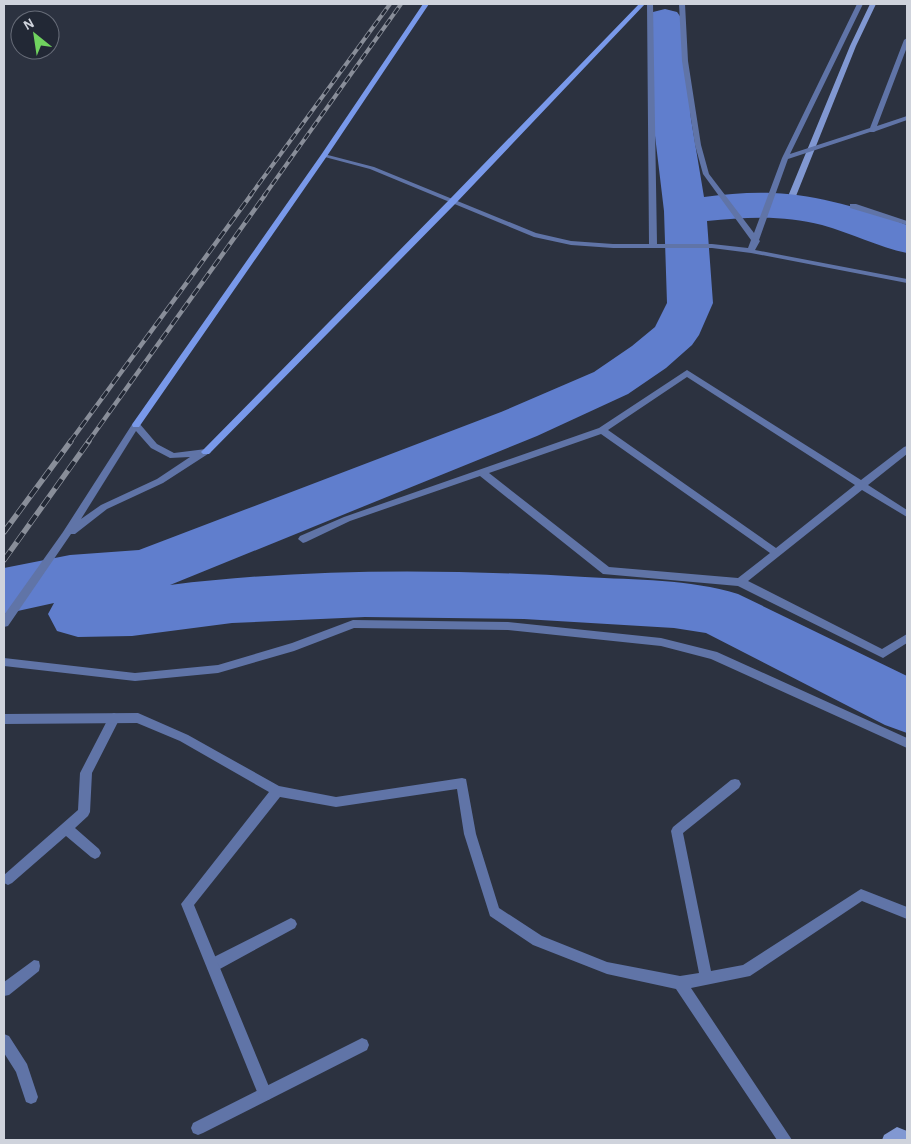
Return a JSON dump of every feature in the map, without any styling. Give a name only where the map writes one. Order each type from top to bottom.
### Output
[{"type":"street","points":[[4,622],[54,549],[66,535],[136,425],[324,156],[426,4]]},
{"type":"street","points":[[66,535],[104,507],[160,481],[206,452],[453,201],[642,4]]},
{"type":"street","points":[[650,4],[653,245]]},
{"type":"street","points":[[682,4],[685,62],[698,145],[706,174],[756,241]]},
{"type":"street","points":[[751,251],[785,158],[860,4]]},
{"type":"street","points":[[872,131],[907,40]]},
{"type":"street","points":[[785,158],[907,118]]},
{"type":"street","points":[[324,156],[372,168],[534,235],[562,241],[613,246],[712,246],[751,251],[907,280]]},
{"type":"street","points":[[853,206],[907,223]]},
{"type":"street","points":[[302,539],[347,519],[602,430],[687,373],[907,514]]},
{"type":"street","points":[[136,425],[154,446],[173,456],[206,452]]},
{"type":"street","points":[[602,430],[777,553]]},
{"type":"street","points":[[740,582],[907,449]]},
{"type":"street","points":[[481,472],[607,571],[740,582],[883,654],[907,638]]},
{"type":"street","points":[[4,662],[135,677],[218,669],[294,647],[353,624],[508,626],[660,642],[713,655],[907,743]]},
{"type":"street","points":[[8,878],[84,812],[86,773],[114,718]]},
{"type":"street","points":[[4,719],[138,718],[184,738],[277,791],[336,802],[462,783],[470,834],[494,912],[538,940],[608,968],[680,982],[745,971],[861,895],[907,913]]},
{"type":"street","points":[[706,978],[677,831],[735,784]]},
{"type":"street","points":[[265,1094],[188,904],[277,791]]},
{"type":"street","points":[[66,828],[94,853]]},
{"type":"street","points":[[213,965],[291,924]]},
{"type":"street","points":[[4,990],[34,966]]},
{"type":"street","points":[[680,982],[784,1140]]},
{"type":"street","points":[[4,1041],[22,1068],[31,1097]]},
{"type":"street","points":[[198,1128],[362,1045]]},
{"type":"waterway","points":[[788,206],[853,46],[873,4]]},
{"type":"waterway","points":[[665,19],[672,119],[685,211]]},
{"type":"waterway","points":[[685,211],[754,205],[793,207],[851,220],[907,240]]},
{"type":"waterway","points":[[4,591],[70,577],[143,572],[519,424],[611,383],[649,357],[675,335],[690,303],[685,211]]},
{"type":"waterway","points":[[78,614],[132,613],[232,600],[365,594],[524,596],[674,605],[717,611],[907,706]]},
{"type":"waterway","points":[[889,1140],[897,1134],[907,1138]]},
{"type":"railway","points":[[250,196],[390,4]]},
{"type":"railway","points":[[264,196],[401,4]]},
{"type":"railway","points":[[70,442],[251,195]]},
{"type":"railway","points":[[88,442],[265,195]]},
{"type":"railway","points":[[4,532],[71,441]]},
{"type":"railway","points":[[4,560],[89,441]]}]
